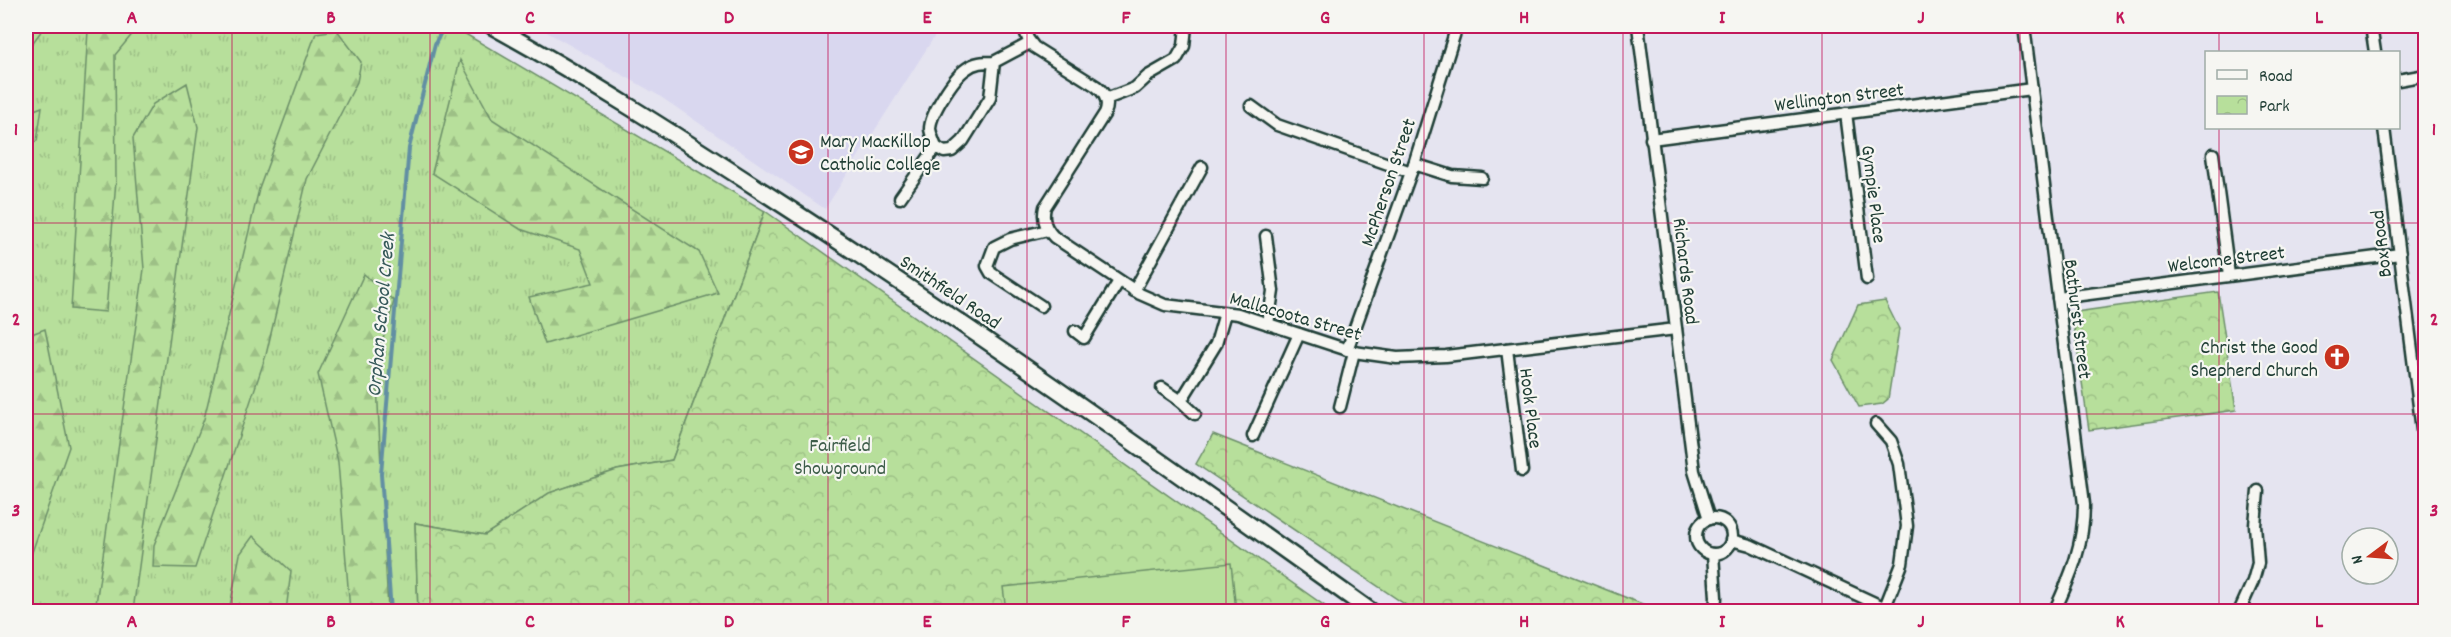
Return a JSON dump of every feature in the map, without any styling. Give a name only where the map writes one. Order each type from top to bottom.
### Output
[{"type":"main road","name":"Smithfield Road","points":[[492,26],[613,94],[853,249],[1074,401],[1372,612]]},
{"type":"street","points":[[1023,26],[1030,43],[1096,86],[1106,99],[1107,108],[1046,207],[1043,217],[1048,230],[1010,239],[994,247],[987,266],[991,273],[1041,306]]},
{"type":"street","points":[[1106,99],[1135,88],[1148,76],[1176,60],[1184,46],[1186,26]]},
{"type":"street","name":"McPherson Street","points":[[1340,407],[1351,351],[1457,26]]},
{"type":"street","name":"Richards Road","points":[[1638,26],[1694,471],[1709,519]]},
{"type":"street","name":"Bathurst Street","points":[[2024,26],[2084,518],[2076,560],[2054,612]]},
{"type":"street","points":[[2371,26],[2375,51]]},
{"type":"street","points":[[994,62],[990,98],[963,141],[952,151],[944,152],[936,147],[930,128],[932,119],[957,77],[978,62],[994,62],[1030,43]]},
{"type":"street","points":[[2400,80],[2426,75]]},
{"type":"street","name":"Wellington Street","points":[[1651,139],[2032,89]]},
{"type":"street","points":[[1251,106],[1277,125],[1412,168],[1452,176],[1482,178]]},
{"type":"street","name":"Gympie Place","points":[[1846,113],[1867,279]]},
{"type":"street","name":"Box Road","points":[[2384,129],[2426,462]]},
{"type":"street","points":[[900,198],[936,147]]},
{"type":"street","points":[[2213,154],[2229,275]]},
{"type":"street","points":[[1134,291],[1202,167]]},
{"type":"street","name":"Mallacoota Street","points":[[1048,230],[1054,237],[1134,291],[1165,305],[1238,314],[1351,351],[1397,358],[1414,358],[1676,329]]},
{"type":"street","points":[[1266,236],[1273,291],[1268,324]]},
{"type":"street","name":"Welcome Street","points":[[2058,298],[2400,254]]},
{"type":"street","points":[[1075,331],[1084,338],[1119,281]]},
{"type":"street","points":[[1181,401],[1216,344],[1226,313]]},
{"type":"street","points":[[1253,436],[1299,334]]},
{"type":"street","name":"Hook Place","points":[[1507,349],[1522,471]]},
{"type":"street","points":[[1162,388],[1195,414]]},
{"type":"street","points":[[1731,540],[1750,544],[1889,609],[1902,564],[1907,526],[1899,464],[1891,441],[1876,424]]},
{"type":"street","points":[[2239,612],[2253,581],[2258,563],[2255,525],[2258,491]]},
{"type":"street","points":[[1709,519],[1721,520],[1730,528],[1731,540],[1724,550],[1713,554],[1699,546],[1696,535],[1700,525],[1709,519]]},
{"type":"street","points":[[1713,554],[1715,612]]},
{"type":"shaded area","name":"Mary MacKillop Catholic College","points":[[536,26],[941,26],[825,209],[658,95]]},
{"type":"green space","points":[[32,26],[45,26],[26,52],[26,34]]},
{"type":"green space","points":[[40,26],[452,26],[765,211],[672,460],[617,470],[550,493],[485,535],[415,523],[418,611],[26,611],[26,45]]},
{"type":"green space","points":[[92,26],[139,26],[115,55],[116,179],[106,312],[71,309],[88,30]]},
{"type":"green space","points":[[337,30],[361,62],[357,82],[307,179],[266,355],[195,568],[153,567],[154,545],[204,419],[259,189],[316,33]]},
{"type":"green space","points":[[460,60],[492,119],[699,252],[718,293],[545,344],[529,297],[593,283],[580,249],[520,229],[432,173]]},
{"type":"green space","points":[[187,83],[198,127],[133,611],[95,611],[144,269],[133,138],[153,104]]},
{"type":"green space","points":[[42,107],[37,141],[26,144],[26,113]]},
{"type":"green space","name":"Fairfield Showground","points":[[765,211],[1332,611],[418,611],[415,523],[485,535],[549,493],[617,470],[672,460]]},
{"type":"green space","points":[[364,274],[394,301],[376,363],[388,611],[350,611],[338,462],[318,374]]},
{"type":"green space","points":[[2218,292],[2236,410],[2089,430],[2073,320],[2076,312]]},
{"type":"green space","points":[[1885,301],[1899,329],[1888,399],[1882,404],[1859,407],[1833,360],[1858,305]]},
{"type":"green space","points":[[45,329],[69,447],[31,555],[26,579],[26,450],[31,442],[26,375],[26,336]]},
{"type":"green space","points":[[1213,434],[1660,611],[1415,611],[1196,464]]},
{"type":"green space","points":[[253,536],[291,571],[286,611],[229,611],[240,554]]},
{"type":"green space","points":[[1231,563],[1236,611],[1006,611],[1003,587]]},
{"type":"waterway","name":"Orphan School Creek","points":[[391,612],[381,474],[409,148],[435,44],[444,26]]},
{"type":"place","name":"Mary MacKillop Catholic College","points":[[801,152]]},
{"type":"place","name":"Christ the Good Shepherd Church","points":[[2337,357]]}]
